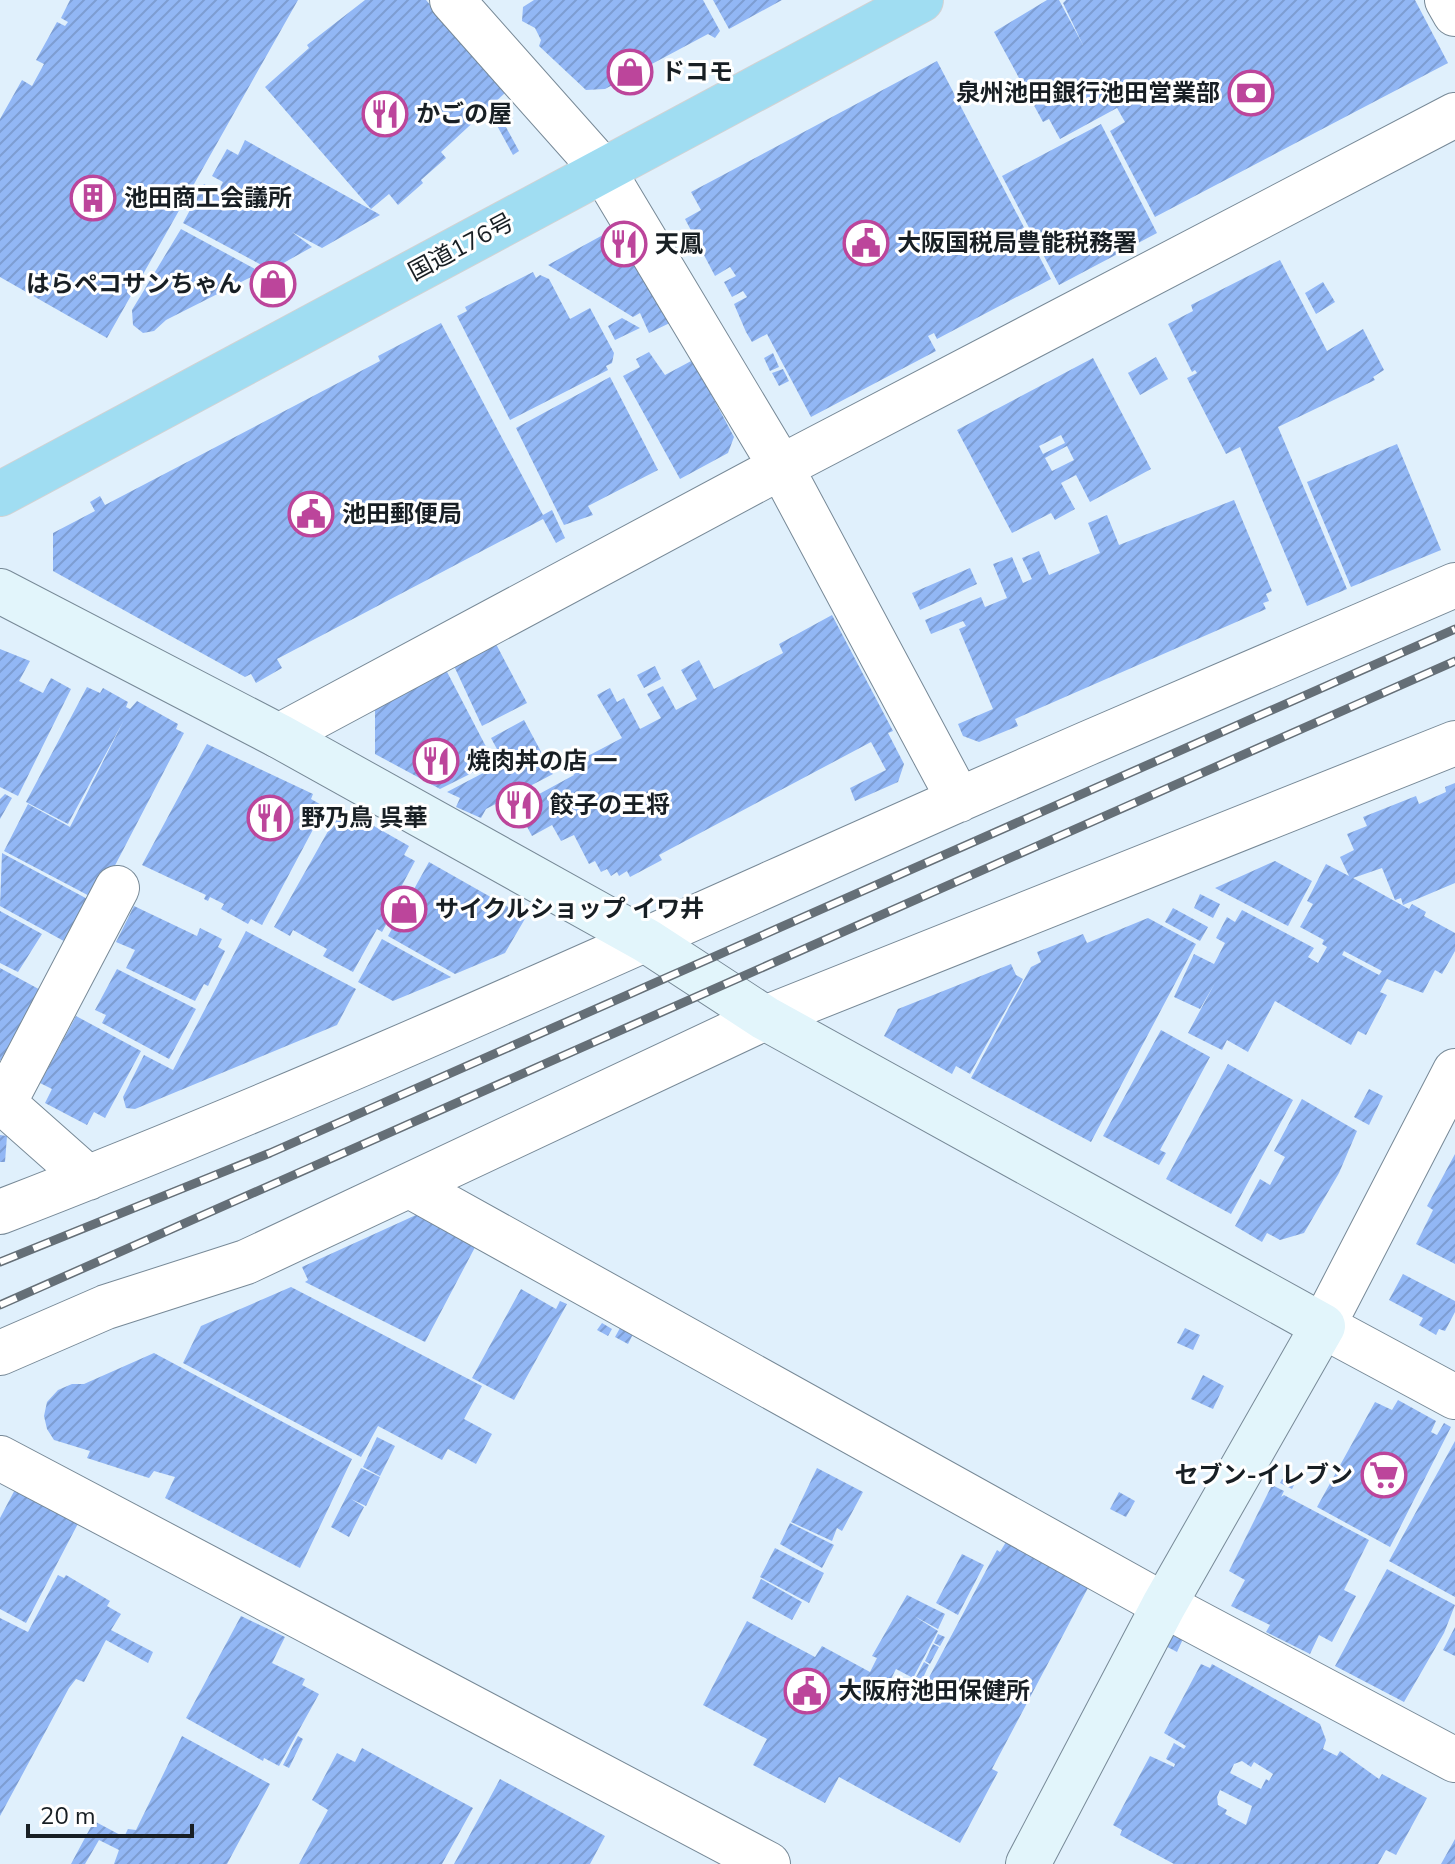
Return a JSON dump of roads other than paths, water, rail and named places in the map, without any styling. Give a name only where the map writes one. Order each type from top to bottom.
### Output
[{"type":"highway","name":"国道176号","points":[[0,494],[921,0]]},
{"type":"street","points":[[452,0],[603,170],[781,467],[959,800]]},
{"type":"street","points":[[1447,0],[1455,14]]},
{"type":"street","points":[[279,736],[781,467],[1455,115]]},
{"type":"street","points":[[0,1212],[88,1178],[647,941],[959,800],[1455,585]]},
{"type":"street","points":[[0,591],[279,736],[647,941],[765,1018],[1455,1397]]},
{"type":"street","points":[[0,1353],[106,1307],[246,1262],[765,1018],[1455,743]]},
{"type":"street","points":[[88,1178],[2,1102],[117,888]]},
{"type":"street","points":[[1028,1864],[1164,1605],[1323,1326],[1455,1071]]},
{"type":"street","points":[[410,1186],[1164,1605],[1455,1760]]},
{"type":"street","points":[[0,1458],[768,1864]]},
{"type":"railway","points":[[0,1262],[270,1153],[1455,629]]},
{"type":"railway","points":[[0,1305],[1455,661]]},
{"type":"place","name":"ドコモ","points":[[630,72]]},
{"type":"place","name":"泉州池田銀行池田営業部","points":[[1251,93]]},
{"type":"place","name":"かごの屋","points":[[385,114]]},
{"type":"place","name":"池田商工会議所","points":[[93,198]]},
{"type":"place","name":"大阪国税局豊能税務署","points":[[866,243]]},
{"type":"place","name":"天鳳","points":[[624,244]]},
{"type":"place","name":"はらペコサンちゃん","points":[[273,284]]},
{"type":"place","name":"池田郵便局","points":[[311,514]]},
{"type":"place","name":"焼肉丼の店 一","points":[[436,761]]},
{"type":"place","name":"餃子の王将","points":[[519,805]]},
{"type":"place","name":"野乃鳥 呉華","points":[[270,818]]},
{"type":"place","name":"サイクルショップ イワ井","points":[[404,909]]},
{"type":"place","name":"セブン-イレブン","points":[[1384,1475]]},
{"type":"place","name":"大阪府池田保健所","points":[[807,1691]]}]
